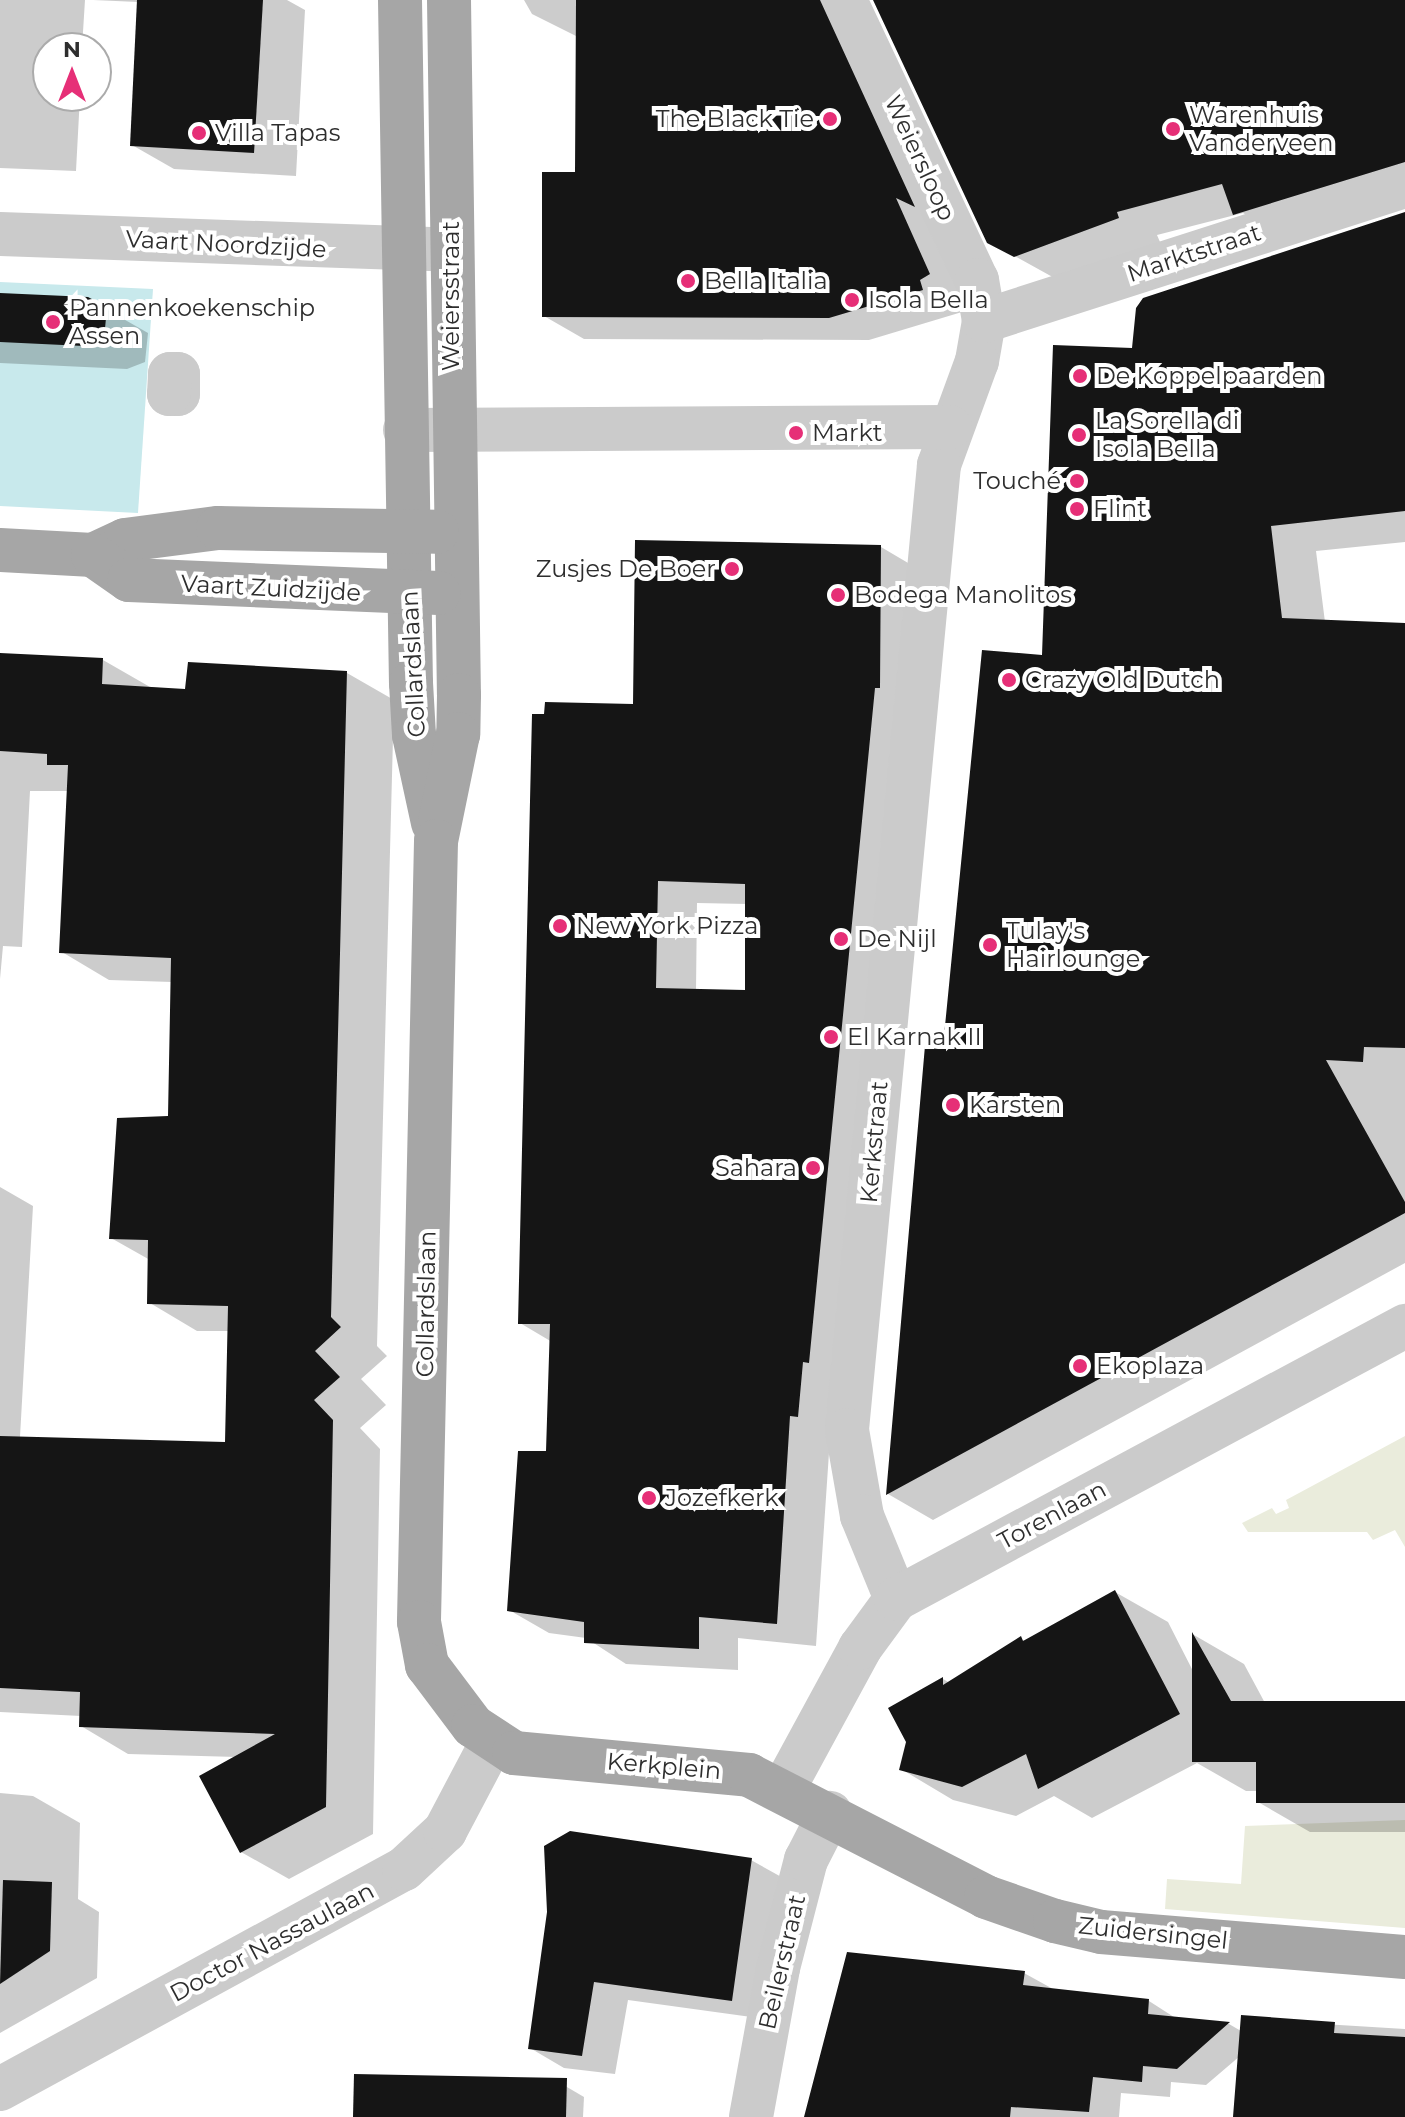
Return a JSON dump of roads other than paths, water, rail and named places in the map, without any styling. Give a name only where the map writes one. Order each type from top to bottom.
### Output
[{"type":"main road","name":"Weiersstraat","points":[[400,0],[400,252],[407,533]]},
{"type":"main road","name":"Weiersstraat","points":[[449,0],[457,592]]},
{"type":"main road","points":[[0,550],[93,555],[125,540],[218,528],[456,532]]},
{"type":"main road","name":"Collardslaan","points":[[407,533],[414,735],[436,841]]},
{"type":"main road","name":"Vaart Zuidzijde","points":[[93,555],[129,580],[409,594],[457,592]]},
{"type":"main road","name":"Collardslaan","points":[[457,592],[458,734],[436,841],[419,1622],[427,1665],[446,1695],[492,1742]]},
{"type":"main road","name":"Kerkplein","points":[[492,1742],[537,1758],[710,1767],[749,1775],[830,1813]]},
{"type":"main road","name":"Zuidersingel","points":[[830,1813],[986,1897],[1055,1921],[1101,1932],[1405,1957]]},
{"type":"street","name":"Weiersloop","points":[[845,0],[977,280],[984,321]]},
{"type":"street","name":"Marktstraat","points":[[984,321],[1405,186]]},
{"type":"street","name":"Vaart Noordzijde","points":[[0,234],[400,252],[452,250]]},
{"type":"street","points":[[405,430],[950,427],[977,361],[984,321]]},
{"type":"street","name":"Kerkstraat","points":[[896,1599],[862,1516],[847,1430],[939,465],[950,427]]},
{"type":"street","name":"Torenlaan","points":[[783,1790],[860,1648],[896,1599],[1405,1326]]},
{"type":"street","name":"Doctor Nassaulaan","points":[[0,2089],[404,1869],[445,1831],[492,1742]]},
{"type":"street","name":"Beilerstraat","points":[[751,2117],[785,1941],[806,1860],[830,1813]]},
{"type":"water","points":[[0,282],[153,289],[138,513],[0,506]]},
{"type":"place","name":"The Black Tie","points":[[830,119]]},
{"type":"place","name":"Warenhuis Vanderveen","points":[[1173,129]]},
{"type":"place","name":"Villa Tapas","points":[[199,133]]},
{"type":"place","name":"Bella Italia","points":[[688,281]]},
{"type":"place","name":"Isola Bella","points":[[852,300]]},
{"type":"place","name":"Pannenkoekenschip Assen","points":[[53,322]]},
{"type":"place","name":"De Koppelpaarden","points":[[1080,376]]},
{"type":"place","name":"Markt","points":[[796,433]]},
{"type":"place","name":"La Sorella di Isola Bella","points":[[1079,435]]},
{"type":"place","name":"Touché","points":[[1077,481]]},
{"type":"place","name":"Flint","points":[[1077,509]]},
{"type":"place","name":"Zusjes De Boer","points":[[732,569]]},
{"type":"place","name":"Bodega Manolitos","points":[[838,595]]},
{"type":"place","name":"Crazy Old Dutch","points":[[1009,680]]},
{"type":"place","name":"New York Pizza","points":[[560,926]]},
{"type":"place","name":"De Nijl","points":[[841,939]]},
{"type":"place","name":"Tulay's Hairlounge","points":[[990,945]]},
{"type":"place","name":"El Karnak II","points":[[831,1037]]},
{"type":"place","name":"Karsten","points":[[953,1105]]},
{"type":"place","name":"Sahara","points":[[813,1168]]},
{"type":"place","name":"Ekoplaza","points":[[1080,1366]]},
{"type":"place","name":"Jozefkerk","points":[[649,1498]]}]
